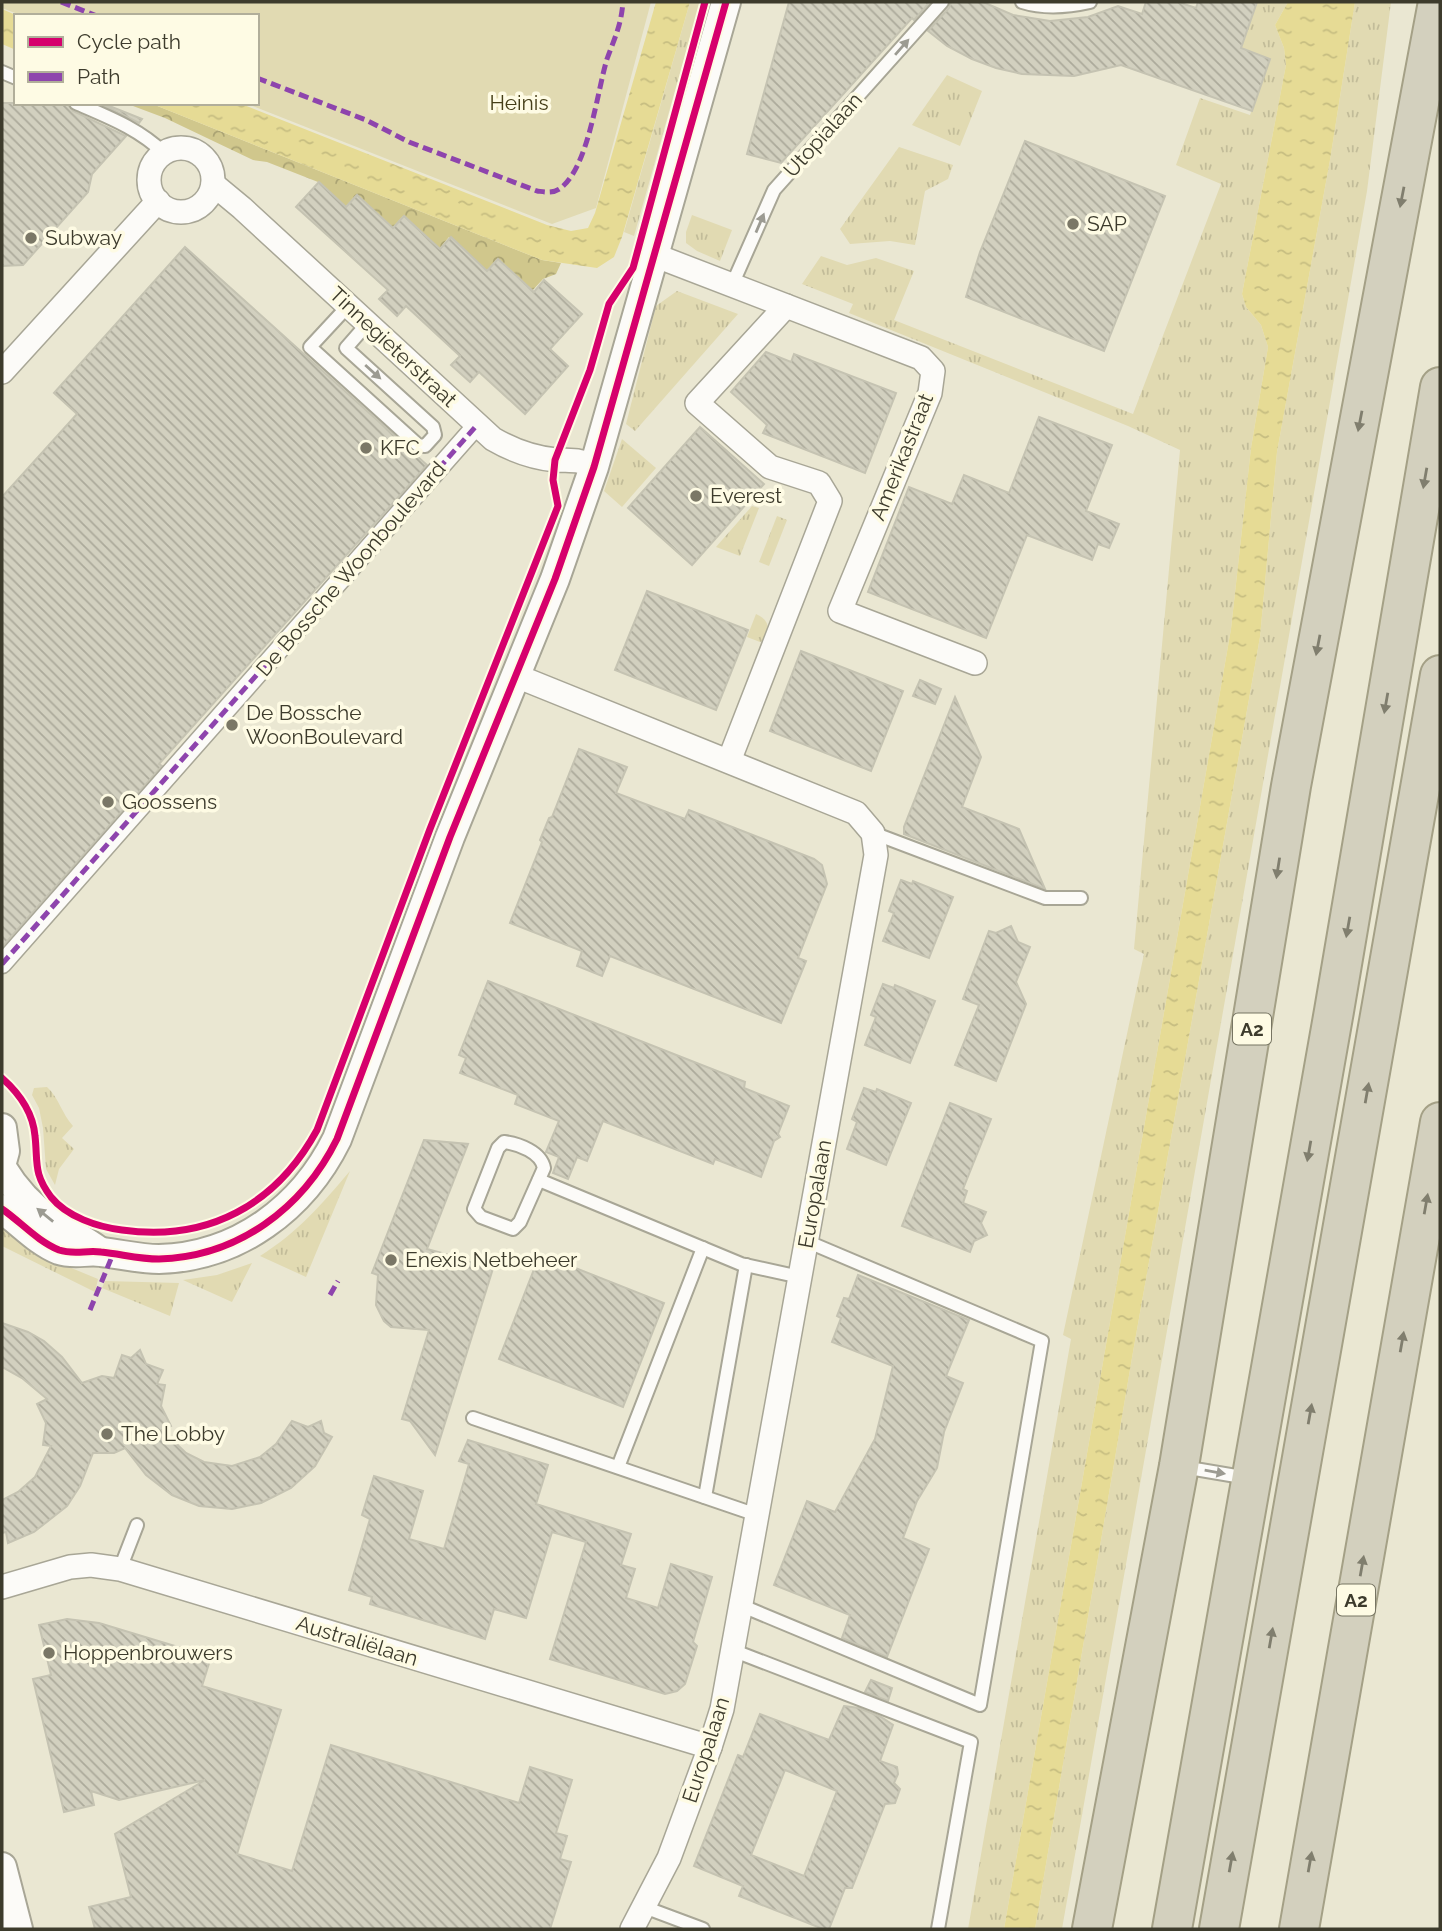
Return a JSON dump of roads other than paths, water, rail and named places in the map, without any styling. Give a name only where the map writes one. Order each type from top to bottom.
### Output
[{"type":"highway","name":"A2","points":[[1415,130],[1419,2]]},
{"type":"highway","name":"A2","points":[[1092,1929],[1179,1466],[1291,786],[1438,2]]},
{"type":"highway","points":[[1172,1929],[1334,1011],[1440,387]]},
{"type":"highway","points":[[1219,1929],[1440,675]]},
{"type":"highway","name":"A2","points":[[1298,1929],[1440,1122]]},
{"type":"street","points":[[2,1209],[36,1237],[57,1249],[74,1254],[99,1251],[157,1259],[190,1255],[221,1247],[251,1233],[280,1214],[303,1192],[321,1169],[337,1139],[410,942],[514,675],[555,579],[594,467],[726,2]]},
{"type":"street","points":[[183,148],[202,156],[213,174],[213,184],[204,203],[186,212],[166,208],[152,192],[150,171],[155,161],[164,153],[183,148]]},
{"type":"street","name":"Tinnegieterstraat","points":[[213,184],[493,439],[513,450],[555,460],[583,460],[594,467]]},
{"type":"street","points":[[2,372],[158,201]]},
{"type":"street","name":"Amerikastraat","points":[[654,255],[920,358],[933,371],[930,393],[840,611],[975,663]]},
{"type":"street","points":[[729,761],[830,501],[819,483],[770,467],[697,403],[786,306]]},
{"type":"street","name":"De Bossche Woonboulevard","points":[[2,964],[477,425]]},
{"type":"street","points":[[514,675],[856,813],[873,833]]},
{"type":"street","name":"Europalaan","points":[[632,1929],[669,1858],[722,1709],[876,855],[873,833]]},
{"type":"street","points":[[2,1128],[5,1151],[2,1165],[13,1186],[51,1220],[99,1251]]},
{"type":"street","name":"Australiëlaan","points":[[2,1587],[70,1567],[91,1565],[120,1569],[710,1747]]},
{"type":"street","points":[[2,1867],[18,1929]]},
{"type":"lane","name":"Utopialaan","points":[[732,285],[774,190],[942,2]]},
{"type":"lane","points":[[1022,2],[1067,7],[1090,2]]},
{"type":"lane","points":[[81,105],[125,124],[164,153]]},
{"type":"lane","points":[[348,306],[310,347],[418,445],[425,446],[435,435],[433,427],[346,348],[367,324]]},
{"type":"lane","points":[[873,833],[1045,898],[1081,898]]},
{"type":"lane","points":[[504,1142],[538,1156],[544,1164],[539,1180],[516,1227],[509,1229],[481,1217],[474,1209],[498,1147],[504,1142]]},
{"type":"lane","points":[[539,1180],[746,1265],[800,1277]]},
{"type":"lane","points":[[740,1605],[980,1705],[1042,1341],[806,1241]]},
{"type":"lane","points":[[618,1467],[703,1248]]},
{"type":"lane","points":[[705,1497],[746,1265]]},
{"type":"lane","points":[[473,1418],[757,1515]]},
{"type":"lane","points":[[1179,1466],[1251,1478]]},
{"type":"lane","points":[[120,1569],[136,1525]]},
{"type":"lane","points":[[732,1650],[971,1742],[938,1929]]},
{"type":"lane","points":[[644,1907],[703,1929]]},
{"type":"water","points":[[656,2],[690,2],[622,237],[614,257],[597,268],[542,260],[155,105],[244,105],[547,225],[571,231],[588,228],[595,213]]},
{"type":"water","points":[[1288,2],[1355,2],[1330,160],[1277,452],[1260,637],[1133,1352],[1035,1929],[1004,1929],[1231,629],[1251,448],[1268,347],[1261,325],[1246,307],[1242,294],[1286,65],[1284,48],[1275,25]]},
{"type":"water","points":[[2,9],[14,14],[14,49],[2,44]]},
{"type":"place","name":"SAP","points":[[1073,224]]},
{"type":"place","name":"Subway","points":[[31,238]]},
{"type":"place","name":"KFC","points":[[366,448]]},
{"type":"place","name":"Everest","points":[[696,496]]},
{"type":"place","name":"De Bossche WoonBoulevard","points":[[232,725]]},
{"type":"place","name":"Goossens","points":[[108,802]]},
{"type":"place","name":"Enexis Netbeheer","points":[[391,1260]]},
{"type":"place","name":"The Lobby","points":[[107,1434]]},
{"type":"place","name":"Hoppenbrouwers","points":[[49,1653]]},
{"type":"park label","name":"Heinis","points":[[519,103]]}]
